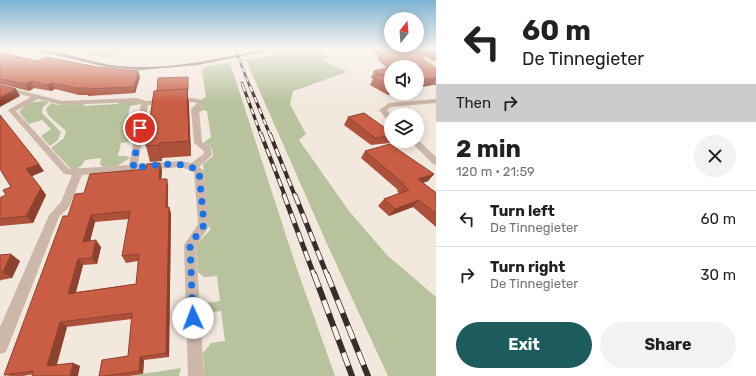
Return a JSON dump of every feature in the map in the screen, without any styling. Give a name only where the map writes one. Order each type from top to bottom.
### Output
[{"type":"main road","points":[[112,67],[155,68],[172,67]]},
{"type":"street","points":[[0,87],[62,103],[138,100],[145,102],[200,101],[200,106],[196,109],[198,143],[208,150],[208,155],[192,167]]},
{"type":"street","points":[[36,97],[12,110],[67,172],[181,164],[199,171],[204,225],[190,245],[196,376]]},
{"type":"street","points":[[385,108],[389,105],[436,101]]},
{"type":"street","points":[[133,168],[145,102]]},
{"type":"street","points":[[421,148],[436,162]]},
{"type":"street","points":[[0,346],[54,215],[65,204],[78,172]]},
{"type":"green space","points":[[205,67],[231,67],[296,266],[335,376],[204,376],[203,353],[211,343],[225,341],[221,311],[204,313],[200,307],[204,303],[220,301],[217,276],[204,277],[198,272],[196,245],[210,230],[203,164],[213,156],[212,148],[203,143],[211,137],[207,111],[204,110],[199,112],[199,109],[203,106],[201,100],[206,97],[202,70]]},
{"type":"green space","points":[[249,67],[336,67],[347,72],[293,91],[290,104],[306,134],[299,140],[349,211],[387,255],[436,297],[436,376],[388,376],[327,244]]},
{"type":"green space","points":[[42,101],[49,102],[43,107],[42,113],[61,132],[58,140],[50,146],[41,136],[51,129],[42,120],[29,124],[19,112],[29,104]]},
{"type":"green space","points":[[121,102],[136,102],[141,104],[130,106],[128,115],[138,117],[134,139],[130,142],[121,143],[118,156],[126,156],[130,158],[117,166],[103,167],[100,164],[101,158],[85,160],[82,165],[76,169],[71,169],[51,148],[64,138],[66,131],[48,115],[46,109],[51,103],[59,105],[83,104],[85,106],[117,104]]},
{"type":"green space","points":[[181,368],[179,376],[129,376]]},
{"type":"building","points":[[0,67],[95,67],[138,71],[134,87],[86,89],[52,83],[47,85],[31,81],[25,84],[0,79]]},
{"type":"building","points":[[424,67],[433,67],[436,69],[436,77],[424,80]]},
{"type":"building","points":[[384,69],[384,75],[374,71]]},
{"type":"building","points":[[384,75],[384,83],[374,77]]},
{"type":"building","points":[[188,77],[188,90],[157,91],[158,78]]},
{"type":"building","points":[[0,85],[16,89],[0,98]]},
{"type":"building","points":[[187,89],[189,141],[159,143],[159,145],[146,146],[154,91]]},
{"type":"building","points":[[364,113],[384,127],[384,137],[375,138],[348,117]]},
{"type":"building","points":[[0,115],[39,164],[26,169],[41,188],[26,216],[0,219],[0,199],[6,195],[3,190],[11,187],[0,169]]},
{"type":"building","points":[[384,146],[384,148],[396,148],[434,174],[418,179],[436,193],[436,214],[419,200],[395,209],[384,199],[409,190],[365,151]]},
{"type":"building","points":[[160,163],[159,179],[167,179],[166,207],[169,207],[166,353],[140,357],[139,371],[99,376],[102,360],[128,356],[132,313],[60,322],[47,366],[73,363],[70,376],[32,376],[33,371],[4,375],[63,216],[68,216],[75,194],[84,193],[90,174],[146,169],[147,164]],"holes":[[[130,211],[122,256],[139,254],[136,284],[68,294],[78,259],[92,258],[96,240],[83,242],[91,215]]]},
{"type":"building","points":[[11,254],[3,272],[0,272],[0,255]]},
{"type":"railway","points":[[242,67],[250,87]]},
{"type":"railway","points":[[242,83],[243,87]]},
{"type":"railway","points":[[243,86],[261,135]]},
{"type":"railway","points":[[250,86],[270,135]]},
{"type":"railway","points":[[261,134],[285,196]]},
{"type":"railway","points":[[270,134],[295,196]]},
{"type":"railway","points":[[284,195],[314,275]]},
{"type":"railway","points":[[295,195],[327,275]]},
{"type":"railway","points":[[314,274],[352,376]]},
{"type":"railway","points":[[327,274],[368,376]]},
{"type":"route","points":[[140,128],[133,168],[181,164],[199,171],[204,225],[190,245],[193,318]]}]
